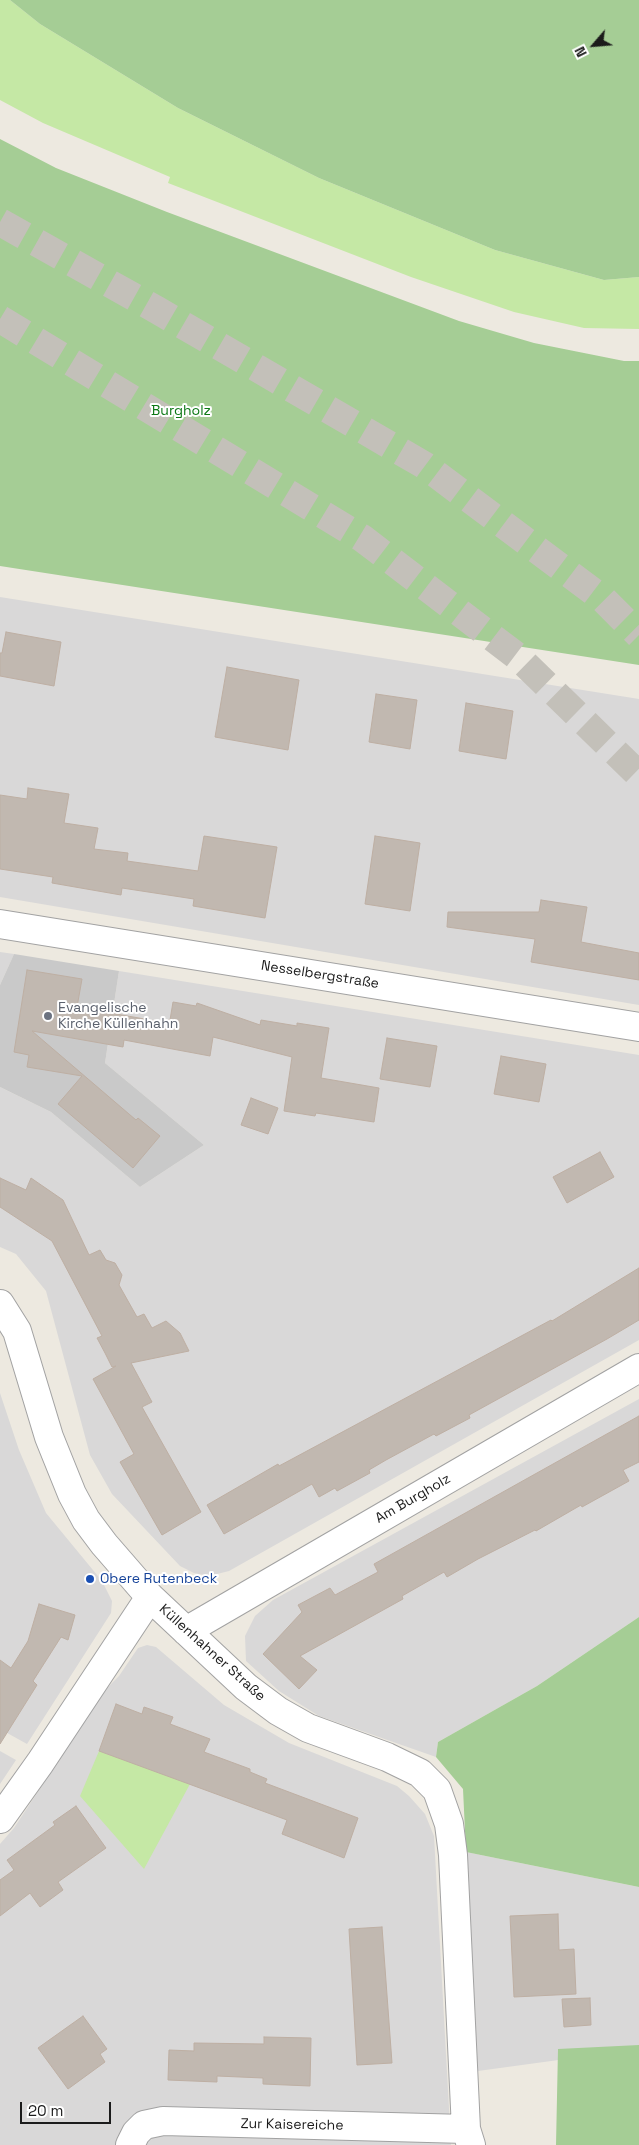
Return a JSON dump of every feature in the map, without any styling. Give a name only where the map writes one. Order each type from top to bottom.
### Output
[{"type":"street","name":"Nesselbergstraße","points":[[0,924],[639,1027]]},
{"type":"street","name":"Küllenhahner Straße","points":[[0,1304],[17,1331],[32,1375],[49,1437],[72,1494],[86,1520],[150,1598],[246,1687],[278,1711],[308,1728],[386,1757],[420,1773],[437,1790]]},
{"type":"street","name":"Am Burgholz","points":[[186,1631],[639,1368]]},
{"type":"street","points":[[0,1819],[40,1763],[150,1598]]},
{"type":"street","name":"Zur Kaisereiche","points":[[130,2145],[136,2133],[144,2125],[163,2121],[468,2137],[454,1855],[449,1824],[437,1790]]},
{"type":"shaded area","points":[[0,597],[639,699],[639,1005],[0,897]]},
{"type":"shaded area","points":[[0,952],[14,954],[0,985]]},
{"type":"shaded area","points":[[14,954],[119,971],[105,1063],[204,1145],[140,1187],[51,1112],[0,1087],[0,985]]},
{"type":"shaded area","points":[[119,971],[639,1055],[639,1340],[229,1571],[209,1576],[194,1573],[180,1566],[112,1494],[90,1455],[46,1291],[16,1254],[0,1247],[0,1087],[51,1112],[140,1187],[204,1145],[105,1063]]},
{"type":"shaded area","points":[[0,1393],[19,1450],[46,1513],[102,1581],[112,1601],[111,1613],[27,1744],[0,1729]]},
{"type":"shaded area","points":[[639,1399],[639,1617],[537,1686],[438,1742],[436,1757],[319,1716],[279,1691],[246,1661],[245,1636],[255,1616],[273,1600]]},
{"type":"shaded area","points":[[147,1645],[156,1647],[224,1705],[289,1743],[397,1786],[425,1814],[434,1836],[451,2145],[0,2145],[0,1844],[14,1828],[105,1690],[119,1676],[138,1648]]},
{"type":"shaded area","points":[[0,1751],[16,1760],[0,1784]]},
{"type":"shaded area","points":[[466,1852],[639,1887],[639,2049],[478,2071],[470,2033]]},
{"type":"green space","points":[[0,0],[10,0],[40,24],[178,108],[319,178],[495,250],[604,280],[639,277],[639,329],[584,328],[514,312],[411,277],[168,183],[170,177],[43,123],[0,100]]},
{"type":"green space","points":[[10,0],[639,0],[639,277],[604,280],[495,250],[319,178],[178,108],[40,24]]},
{"type":"green space","name":"Burgholz","points":[[0,139],[56,168],[167,212],[459,321],[534,343],[624,361],[639,361],[639,665],[0,566]]},
{"type":"green space","points":[[639,1617],[639,1887],[466,1852],[463,1789],[436,1757],[438,1742],[537,1686]]},
{"type":"green space","points":[[99,1751],[190,1784],[144,1869],[80,1796]]},
{"type":"green space","points":[[639,2045],[639,2145],[556,2145],[558,2049]]},
{"type":"building","points":[[6,632],[61,642],[54,686],[0,676],[0,653],[2,653]]},
{"type":"building","points":[[227,667],[299,680],[288,750],[215,737]]},
{"type":"building","points":[[376,694],[417,700],[410,749],[369,742]]},
{"type":"building","points":[[466,703],[513,711],[506,759],[459,751]]},
{"type":"building","points":[[28,788],[69,794],[64,823],[98,828],[94,849],[128,853],[127,861],[198,871],[204,836],[277,847],[265,918],[193,906],[194,899],[122,888],[121,895],[52,883],[53,877],[0,869],[0,795],[27,799]]},
{"type":"building","points":[[375,836],[420,843],[410,911],[365,904]]},
{"type":"building","points":[[541,900],[587,907],[581,942],[639,953],[639,980],[531,962],[535,939],[447,927],[448,912],[539,912]]},
{"type":"building","points":[[27,970],[82,979],[77,1007],[167,1023],[170,1020],[173,1002],[196,1006],[197,1003],[260,1025],[261,1020],[297,1026],[297,1023],[329,1028],[321,1078],[379,1088],[374,1122],[316,1113],[315,1116],[284,1111],[292,1057],[213,1037],[210,1056],[124,1040],[123,1047],[32,1031],[136,1120],[138,1118],[160,1136],[133,1168],[58,1104],[82,1076],[27,1067],[29,1055],[14,1052]]},
{"type":"building","points":[[387,1038],[437,1046],[430,1087],[380,1079]]},
{"type":"building","points":[[501,1056],[546,1064],[539,1102],[494,1094]]},
{"type":"building","points":[[251,1098],[278,1108],[268,1134],[241,1125]]},
{"type":"building","points":[[600,1152],[614,1177],[567,1203],[553,1177]]},
{"type":"building","points":[[0,1178],[26,1190],[31,1178],[63,1200],[89,1255],[100,1250],[106,1260],[115,1263],[122,1275],[119,1285],[137,1317],[144,1314],[152,1328],[166,1321],[180,1333],[189,1351],[131,1363],[152,1402],[142,1407],[201,1512],[162,1535],[120,1462],[134,1454],[93,1379],[116,1366],[112,1367],[97,1338],[102,1336],[52,1241],[0,1207]]},
{"type":"building","points":[[639,1268],[639,1320],[469,1415],[470,1418],[436,1436],[434,1434],[386,1460],[369,1470],[370,1473],[337,1491],[335,1488],[319,1497],[312,1484],[224,1534],[207,1505],[278,1464],[279,1466],[552,1321]]},
{"type":"building","points":[[639,1416],[639,1462],[623,1470],[629,1481],[447,1577],[444,1572],[402,1596],[403,1599],[300,1656],[317,1670],[299,1689],[263,1654],[302,1612],[298,1605],[330,1588],[335,1595],[378,1572],[374,1564]]},
{"type":"building","points":[[39,1604],[75,1615],[68,1640],[61,1637],[33,1681],[37,1685],[0,1744],[0,1660],[11,1668],[28,1641]]},
{"type":"building","points":[[116,1704],[142,1714],[144,1707],[173,1717],[170,1724],[210,1739],[204,1752],[250,1769],[250,1772],[267,1779],[265,1783],[358,1818],[344,1858],[282,1834],[287,1820],[99,1751]]},
{"type":"building","points":[[76,1806],[106,1848],[58,1882],[63,1890],[40,1907],[30,1893],[0,1916],[0,1880],[14,1870],[7,1860],[55,1825],[53,1822]]},
{"type":"building","points":[[558,1914],[559,1950],[574,1949],[576,1994],[514,1997],[510,1916]]},
{"type":"building","points":[[382,1927],[392,2063],[357,2065],[349,1929]]},
{"type":"building","points":[[590,1998],[591,2025],[564,2027],[562,1999]]},
{"type":"building","points":[[83,2016],[107,2049],[100,2054],[105,2062],[68,2089],[38,2048]]},
{"type":"building","points":[[264,2037],[311,2038],[310,2086],[263,2084],[263,2078],[217,2076],[217,2082],[168,2080],[169,2050],[194,2051],[194,2043],[264,2044]]},
{"type":"tunnel","points":[[0,222],[157,310],[424,465],[603,599],[639,635]]},
{"type":"tunnel","points":[[0,319],[362,538],[518,657],[639,775]]},
{"type":"place","name":"Evangelische Kirche Küllenhahn","points":[[48,1016]]},
{"type":"place","name":"Obere Rutenbeck","points":[[90,1579]]}]
